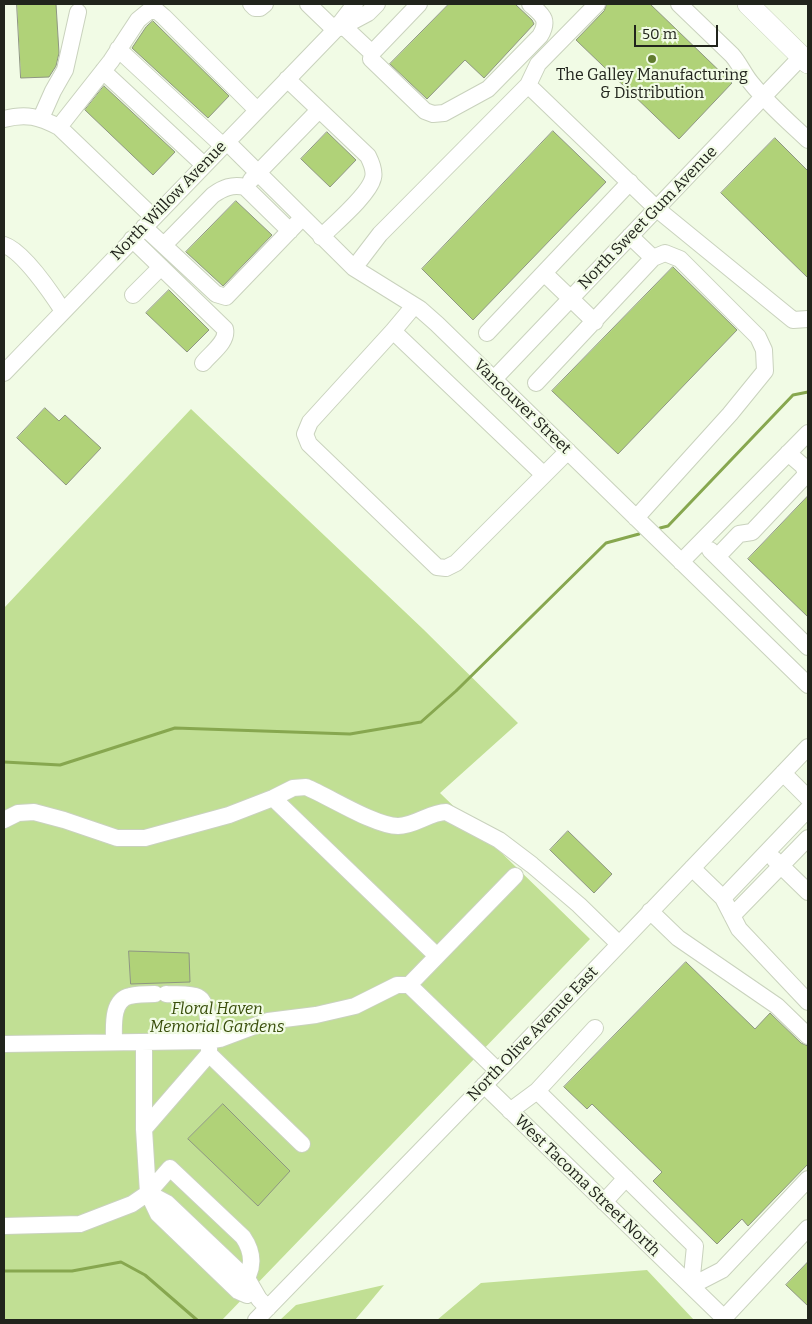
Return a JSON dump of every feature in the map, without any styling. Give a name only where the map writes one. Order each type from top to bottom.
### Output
[{"type":"main road","points":[[748,4],[805,60]]},
{"type":"street","points":[[251,4],[255,8],[260,8],[265,4]]},
{"type":"street","points":[[308,4],[340,26],[372,53]]},
{"type":"street","name":"North Willow Avenue","points":[[7,363],[63,311],[340,26],[355,4]]},
{"type":"street","name":"North Willow Avenue","points":[[340,26],[368,13],[377,4]]},
{"type":"street","points":[[417,4],[372,53],[371,60],[426,111],[433,114],[444,113],[488,89],[540,36],[546,21],[530,4]]},
{"type":"street","points":[[354,268],[380,234],[528,85],[538,64],[597,4]]},
{"type":"street","points":[[679,4],[732,54],[744,74],[763,97],[808,140]]},
{"type":"street","points":[[59,127],[104,71],[138,20],[149,11],[156,11],[257,110]]},
{"type":"street","points":[[41,118],[64,70],[78,12]]},
{"type":"street","name":"Vancouver Street","points":[[118,49],[258,173],[354,268],[414,306],[437,324],[808,685]]},
{"type":"street","name":"North Sweet Gum Avenue","points":[[494,379],[763,97],[805,60]]},
{"type":"street","points":[[104,71],[204,165]]},
{"type":"street","points":[[287,80],[368,156],[372,164],[374,178],[362,196],[321,237]]},
{"type":"street","points":[[528,85],[656,209],[793,320],[808,318]]},
{"type":"street","points":[[244,187],[319,110]]},
{"type":"street","points":[[4,118],[23,116],[41,118],[59,127],[148,222],[164,245],[216,294],[226,297],[302,218]]},
{"type":"street","points":[[187,182],[207,201]]},
{"type":"street","points":[[487,333],[630,182]]},
{"type":"street","points":[[164,245],[221,189],[234,186],[244,187],[290,231]]},
{"type":"street","points":[[630,236],[653,258]]},
{"type":"street","points":[[132,239],[225,328],[226,334],[223,341],[203,362]]},
{"type":"street","points":[[4,246],[15,252],[34,271],[63,311]]},
{"type":"street","points":[[536,384],[653,258],[665,253],[680,259],[758,337],[764,350],[765,371],[730,414],[636,518]]},
{"type":"street","points":[[133,296],[161,267]]},
{"type":"street","points":[[544,273],[595,322]]},
{"type":"street","points":[[414,306],[310,422],[305,434],[309,444],[438,567],[446,568],[456,563],[568,452]]},
{"type":"street","points":[[393,331],[544,475]]},
{"type":"street","points":[[681,562],[808,433]]},
{"type":"street","points":[[717,557],[739,534],[752,532],[803,478],[806,473],[803,466],[788,454]]},
{"type":"street","points":[[701,542],[802,641],[778,656]]},
{"type":"street","name":"North Olive Avenue East","points":[[256,1320],[263,1304],[484,1086],[650,911],[807,750]]},
{"type":"street","points":[[783,773],[808,798]]},
{"type":"street","points":[[4,820],[18,813],[34,812],[117,838],[145,838],[228,815],[273,798],[293,788],[306,787],[381,823],[400,826],[426,818],[437,812],[446,812],[499,840],[532,865],[579,905],[619,944]]},
{"type":"street","points":[[273,798],[437,956]]},
{"type":"street","points":[[723,898],[808,809]]},
{"type":"street","points":[[732,916],[808,838]]},
{"type":"street","points":[[767,852],[781,865],[805,882]]},
{"type":"street","points":[[692,868],[723,898],[739,929],[808,1002]]},
{"type":"street","points":[[144,1129],[209,1048],[220,1039],[268,1021],[316,1015],[355,1006],[397,985],[409,984],[515,876]]},
{"type":"street","points":[[650,911],[678,938],[777,1006],[808,1036]]},
{"type":"street","points":[[409,984],[498,1071]]},
{"type":"street","points":[[114,1042],[114,1016],[123,999],[129,996],[161,994],[198,997],[204,1002],[208,1018],[209,1048]]},
{"type":"street","points":[[510,1111],[537,1091],[595,1028]]},
{"type":"street","points":[[144,1042],[144,1129],[148,1193]]},
{"type":"street","points":[[4,1044],[144,1042],[209,1048],[302,1144]]},
{"type":"street","name":"West Tacoma Street North","points":[[484,1086],[725,1319]]},
{"type":"street","points":[[537,1091],[695,1246],[691,1286]]},
{"type":"street","points":[[4,1226],[80,1224],[132,1204],[148,1193],[170,1168],[243,1237],[249,1246],[252,1257],[243,1285]]},
{"type":"street","points":[[604,1202],[626,1178]]},
{"type":"street","points":[[691,1286],[722,1270],[808,1179]]},
{"type":"street","points":[[148,1193],[167,1203],[263,1304]]},
{"type":"street","points":[[725,1319],[808,1228]]},
{"type":"green space","name":"Floral Haven Memorial Gardens","points":[[191,409],[423,629],[518,723],[440,793],[590,939],[222,1320],[4,1320],[4,608]]},
{"type":"green space","points":[[647,1270],[694,1320],[437,1320],[481,1283]]},
{"type":"green space","points":[[384,1285],[355,1320],[280,1320],[296,1305]]},
{"type":"building","points":[[17,4],[56,4],[59,53],[56,66],[49,77],[21,78]]},
{"type":"building","points":[[449,4],[515,4],[534,24],[484,78],[465,60],[427,99],[390,64]]},
{"type":"building","name":"The Galley Manufacturing & Distribution","points":[[607,4],[650,4],[732,83],[679,139],[576,40],[604,11]]},
{"type":"building","points":[[153,21],[229,96],[208,118],[132,48],[146,27]]},
{"type":"building","points":[[104,86],[175,152],[153,175],[85,110]]},
{"type":"building","points":[[553,131],[606,182],[473,320],[422,269]]},
{"type":"building","points":[[327,132],[356,160],[330,187],[301,159]]},
{"type":"building","points":[[775,138],[808,171],[808,278],[721,193]]},
{"type":"building","points":[[236,201],[272,235],[223,286],[186,252]]},
{"type":"building","points":[[673,267],[737,330],[618,454],[552,391]]},
{"type":"building","points":[[169,290],[209,330],[187,352],[146,313]]},
{"type":"building","points":[[45,408],[59,421],[65,415],[101,448],[66,485],[17,438]]},
{"type":"building","points":[[808,496],[808,617],[748,559]]},
{"type":"building","points":[[568,831],[612,874],[594,893],[550,850]]},
{"type":"building","points":[[129,951],[189,953],[190,982],[131,984]]},
{"type":"building","points":[[686,962],[755,1029],[770,1013],[801,1043],[808,1046],[808,1164],[748,1226],[742,1219],[717,1244],[653,1181],[662,1172],[592,1104],[587,1109],[564,1087]]},
{"type":"building","points":[[223,1104],[290,1171],[258,1206],[188,1139]]},
{"type":"building","points":[[808,1262],[808,1306],[786,1285]]},
{"type":"waterway","points":[[660,528],[668,526],[793,395],[808,392]]},
{"type":"waterway","points":[[4,762],[60,765],[175,728],[350,734],[421,722],[456,691],[606,543],[639,534]]},
{"type":"waterway","points":[[4,1271],[72,1271],[121,1262],[145,1275],[197,1320]]},
{"type":"place","name":"The Galley Manufacturing & Distribution","points":[[652,59]]}]
